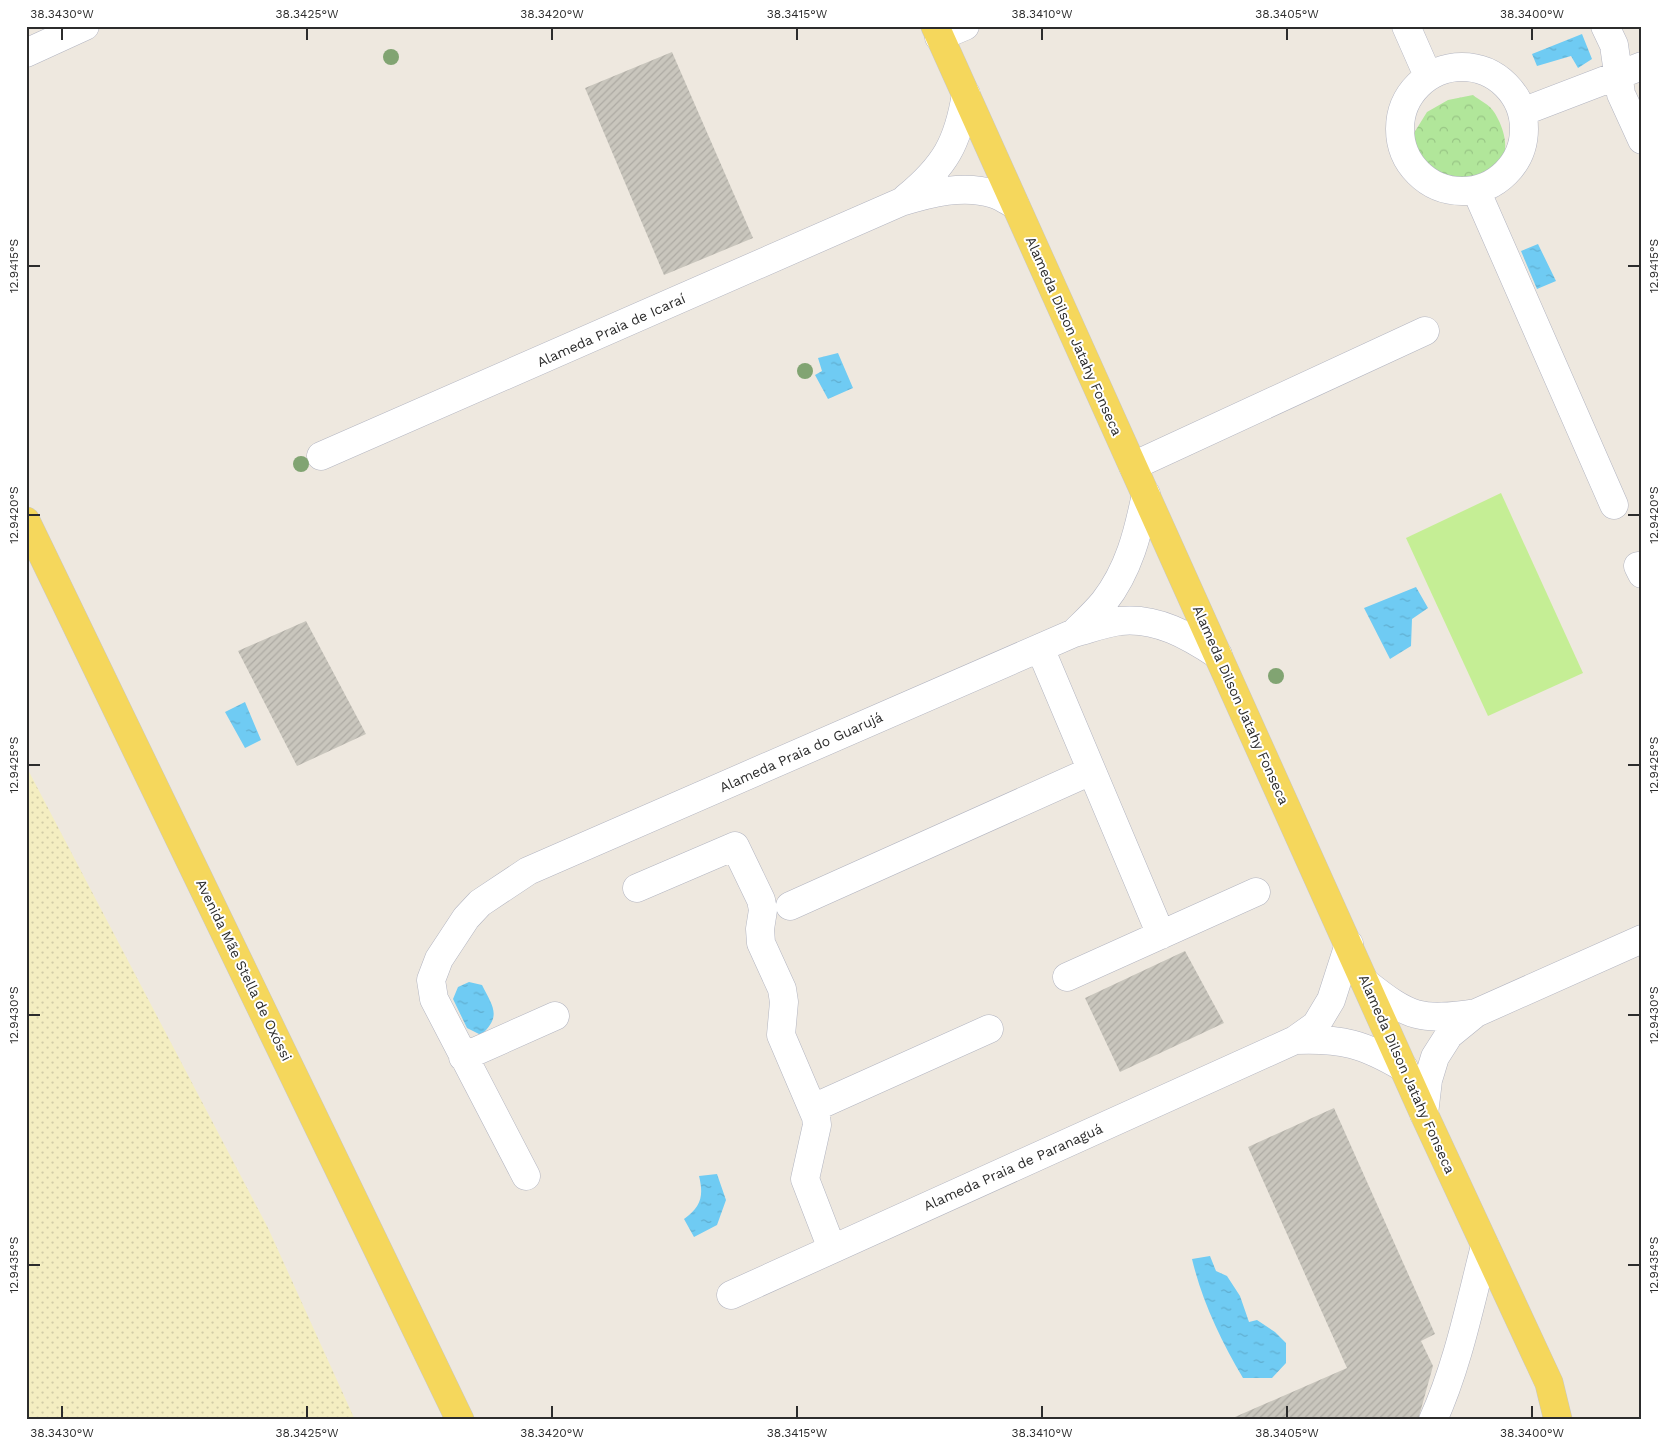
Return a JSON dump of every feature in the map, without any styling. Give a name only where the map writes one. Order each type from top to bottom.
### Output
[{"type":"main road","name":"Alameda Dilson Jatahy Fonseca","points":[[937,32],[1424,1114],[1549,1383],[1558,1420]]},
{"type":"main road","name":"Avenida Mãe Stella de Oxóssi","points":[[26,521],[460,1420]]},
{"type":"street","points":[[26,53],[85,26]]},
{"type":"street","points":[[937,32],[965,26]]},
{"type":"street","points":[[1406,26],[1428,76]]},
{"type":"street","points":[[1605,26],[1614,45],[1630,70]]},
{"type":"street","points":[[1466,66],[1485,70],[1501,80],[1514,95],[1522,112],[1525,132],[1520,152],[1514,163],[1494,182],[1476,190],[1456,191],[1437,186],[1420,176],[1408,161],[1400,143],[1399,124],[1403,105],[1414,88],[1428,76],[1446,68],[1466,66]]},
{"type":"street","points":[[1522,112],[1630,70]]},
{"type":"street","points":[[1630,70],[1621,94],[1642,140]]},
{"type":"street","name":"Alameda Praia de Icaraí","points":[[901,202],[932,176],[954,144],[962,120],[966,94]]},
{"type":"street","points":[[1476,190],[1614,505]]},
{"type":"street","name":"Alameda Praia de Icaraí","points":[[321,456],[901,202],[938,191],[969,191],[994,194],[1015,205]]},
{"type":"street","points":[[1133,466],[1425,330]]},
{"type":"street","name":"Alameda Praia do Guarujá","points":[[1074,633],[1104,602],[1123,572],[1136,539],[1146,494]]},
{"type":"street","name":"Alameda Praia do Guarujá","points":[[526,1176],[434,999],[431,980],[439,959],[466,918],[480,904],[528,872],[1074,633],[1120,621],[1152,623],[1187,634],[1218,655]]},
{"type":"street","points":[[1040,648],[1161,935]]},
{"type":"street","points":[[790,906],[1091,771]]},
{"type":"street","points":[[637,888],[736,846],[761,900],[763,910],[760,929],[761,943],[782,989],[784,1002],[781,1035],[813,1108],[817,1125],[805,1179],[832,1249]]},
{"type":"street","points":[[1067,977],[1256,892]]},
{"type":"street","points":[[1424,1114],[1428,1080],[1435,1057],[1449,1035],[1476,1013],[1642,939]]},
{"type":"street","name":"Alameda Praia de Paranaguá","points":[[731,1295],[1295,1040],[1316,1025],[1331,1000],[1349,944]]},
{"type":"street","points":[[1366,983],[1395,1006],[1416,1016],[1440,1018],[1476,1013]]},
{"type":"street","points":[[463,1057],[555,1016]]},
{"type":"street","points":[[813,1108],[989,1029]]},
{"type":"street","name":"Alameda Praia de Paranaguá","points":[[1295,1040],[1323,1039],[1350,1043],[1376,1051],[1404,1068]]},
{"type":"street","points":[[1433,1420],[1442,1402],[1485,1246]]},
{"type":"sand","points":[[26,766],[268,1228],[355,1420],[26,1420]]},
{"type":"green space","points":[[1473,95],[1490,107],[1497,117],[1505,142],[1502,160],[1487,174],[1477,178],[1466,181],[1444,179],[1427,169],[1421,161],[1414,133],[1427,112],[1448,100]]},
{"type":"green space","points":[[1501,493],[1583,673],[1488,716],[1406,538]]},
{"type":"water","points":[[1582,34],[1592,59],[1578,68],[1571,56],[1537,66],[1532,54]]},
{"type":"water","points":[[1538,244],[1556,281],[1537,289],[1521,251]]},
{"type":"water","points":[[838,353],[853,388],[828,399],[815,375],[822,371],[818,358]]},
{"type":"water","points":[[1416,587],[1428,608],[1412,619],[1411,646],[1390,659],[1364,608]]},
{"type":"water","points":[[245,702],[261,740],[245,748],[225,712]]},
{"type":"water","points":[[469,982],[482,985],[494,1011],[492,1022],[481,1035],[467,1028],[453,999],[458,987]]},
{"type":"water","points":[[717,1174],[726,1200],[717,1225],[694,1237],[684,1219],[690,1215],[700,1200],[699,1176]]},
{"type":"water","points":[[1210,1256],[1216,1271],[1227,1276],[1240,1296],[1249,1322],[1257,1320],[1275,1332],[1286,1343],[1286,1363],[1272,1378],[1243,1378],[1227,1350],[1207,1305],[1192,1259]]},
{"type":"building","points":[[672,52],[753,238],[664,275],[585,88]]},
{"type":"building","points":[[306,621],[366,734],[297,766],[238,651]]},
{"type":"building","points":[[1185,951],[1224,1023],[1120,1072],[1085,998]]},
{"type":"building","points":[[1334,1108],[1435,1334],[1421,1341],[1433,1366],[1418,1420],[1228,1420],[1347,1368],[1248,1147]]}]
